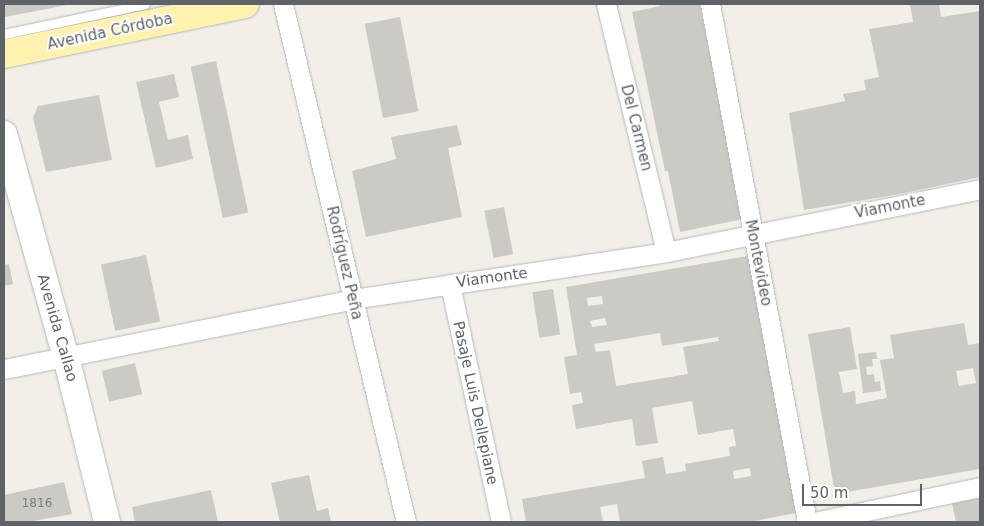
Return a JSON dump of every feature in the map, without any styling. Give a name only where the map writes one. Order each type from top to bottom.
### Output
[{"type":"main road","name":"Avenida Córdoba","points":[[4,54],[245,4]]},
{"type":"main road","name":"Avenida Callao","points":[[4,134],[66,357],[107,522]]},
{"type":"street","name":"Rodríguez Peña","points":[[283,4],[406,522]]},
{"type":"street","name":"Del Carmen","points":[[606,4],[666,252]]},
{"type":"street","name":"Montevideo","points":[[710,4],[807,522]]},
{"type":"street","name":"Viamonte","points":[[4,368],[353,299],[666,252],[980,189]]},
{"type":"street","name":"Pasaje Luis Dellepiane","points":[[450,284],[501,522]]},
{"type":"street","points":[[814,522],[980,487]]},
{"type":"lane","name":"Avenida Córdoba","points":[[4,34],[145,4]]},
{"type":"building","points":[[4,4],[67,4],[67,5],[5,17]]},
{"type":"building","points":[[660,4],[700,4],[743,219],[680,232],[668,171],[665,171],[632,12],[660,6]]},
{"type":"building","points":[[910,4],[939,4],[941,17],[980,11],[980,177],[900,194],[804,210],[789,113],[845,101],[843,94],[866,90],[864,80],[879,77],[869,29],[913,22]]},
{"type":"building","points":[[400,17],[418,111],[383,118],[365,24]]},
{"type":"building","points":[[216,61],[248,213],[223,218],[191,66]]},
{"type":"building","points":[[174,74],[179,97],[159,102],[168,140],[188,135],[193,159],[156,168],[136,82]]},
{"type":"building","points":[[99,95],[112,160],[46,172],[33,118],[38,106]]},
{"type":"building","points":[[457,125],[462,145],[448,148],[462,217],[366,237],[352,171],[396,159],[391,137]]},
{"type":"building","points":[[504,207],[513,254],[494,258],[484,211]]},
{"type":"building","points":[[146,255],[160,322],[115,331],[101,265]]},
{"type":"building","points":[[753,255],[796,513],[749,522],[620,522],[617,504],[600,507],[603,522],[526,522],[522,499],[645,478],[642,461],[663,457],[666,474],[686,471],[685,464],[730,456],[729,447],[736,446],[733,429],[698,435],[692,401],[652,408],[658,443],[636,446],[632,419],[576,429],[572,405],[583,403],[581,392],[570,394],[564,357],[577,355],[566,287]],"holes":[[[602,296],[603,304],[588,306],[587,298]],[[605,318],[607,325],[592,327],[590,321]],[[660,333],[662,346],[718,337],[719,341],[683,347],[688,374],[616,386],[610,350],[596,352],[594,344]],[[750,468],[751,476],[734,479],[733,471]]]},
{"type":"building","points":[[9,264],[13,284],[4,286],[4,265]]},
{"type":"building","points":[[553,289],[560,334],[539,338],[532,292]]},
{"type":"building","points":[[964,323],[968,345],[980,343],[980,469],[835,494],[808,334],[850,327],[857,369],[839,372],[843,393],[855,391],[856,404],[887,398],[880,360],[894,358],[890,335]],"holes":[[[973,368],[976,383],[959,386],[956,371]]]},
{"type":"building","points":[[876,352],[877,359],[872,359],[873,366],[866,367],[867,375],[874,374],[875,382],[880,381],[881,391],[863,393],[858,354]]},
{"type":"building","points":[[135,363],[142,394],[109,402],[102,371]]},
{"type":"building","points":[[309,475],[317,511],[328,508],[331,522],[280,522],[271,483]]},
{"type":"building","points":[[64,482],[72,514],[28,522],[4,522],[4,495]]},
{"type":"building","points":[[211,490],[218,522],[135,522],[132,507]]},
{"type":"building","points":[[980,497],[980,522],[956,522],[952,503]]}]
